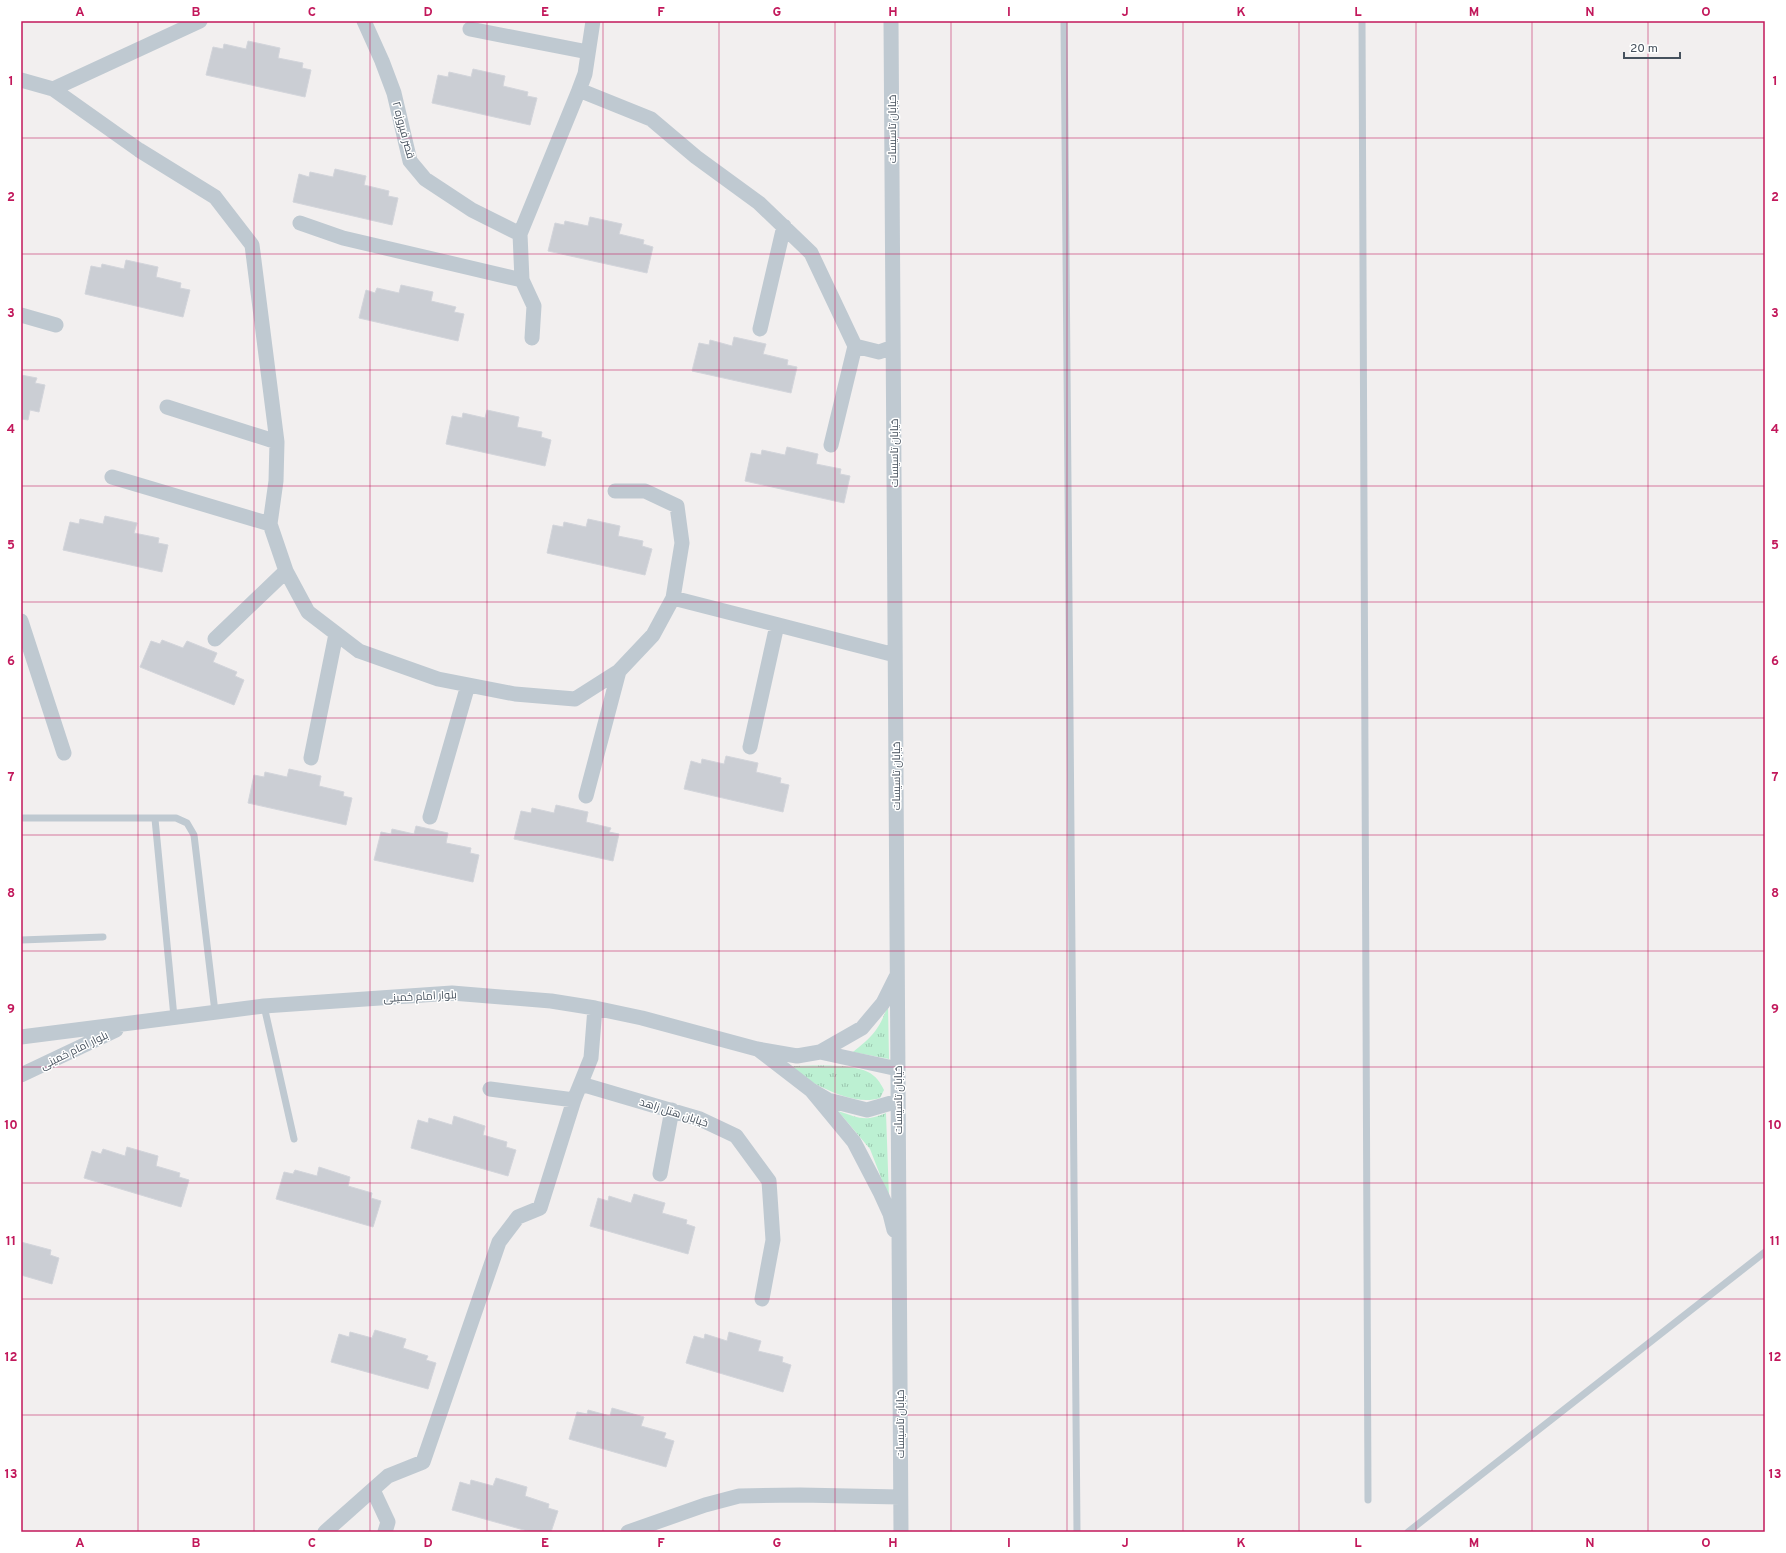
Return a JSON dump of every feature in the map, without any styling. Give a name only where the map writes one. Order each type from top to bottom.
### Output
[{"type":"street","points":[[53,89],[200,21]]},
{"type":"street","name":"قصر فیروزه ۲","points":[[364,21],[382,61],[394,93],[410,161],[425,179],[472,210],[520,234]]},
{"type":"street","points":[[532,338],[534,306],[522,280],[520,234],[585,74],[593,21]]},
{"type":"street","name":"خیابان تاسیسات","points":[[891,21],[901,1532]]},
{"type":"street","points":[[470,29],[588,52]]},
{"type":"street","points":[[21,80],[53,89],[140,150],[215,197],[252,245],[277,442],[276,481],[270,524],[286,571],[308,612],[360,651],[438,679],[515,694],[575,699],[619,671],[653,635],[673,598],[682,543],[677,506],[645,491],[615,491]]},
{"type":"street","points":[[579,90],[651,119],[696,157],[759,203],[811,253],[855,346],[831,445]]},
{"type":"street","points":[[300,223],[343,238],[522,280]]},
{"type":"street","points":[[760,329],[784,226]]},
{"type":"street","points":[[21,315],[56,325]]},
{"type":"street","points":[[855,346],[879,352],[894,347]]},
{"type":"street","points":[[167,407],[277,442]]},
{"type":"street","points":[[112,477],[270,524]]},
{"type":"street","points":[[215,639],[286,571]]},
{"type":"street","points":[[673,598],[895,655]]},
{"type":"street","points":[[21,622],[64,753]]},
{"type":"street","points":[[750,747],[777,625]]},
{"type":"street","points":[[311,758],[336,634]]},
{"type":"street","points":[[586,796],[619,671]]},
{"type":"street","points":[[430,818],[468,685]]},
{"type":"street","points":[[820,1052],[862,1028],[883,1003],[897,975]]},
{"type":"street","name":"بلوار امام خمینی","points":[[21,1037],[264,1006],[452,993],[551,1001],[642,1018],[757,1048],[797,1056],[820,1052]]},
{"type":"street","points":[[325,1532],[388,1476],[423,1462],[499,1242],[518,1217],[540,1208],[574,1100],[591,1058],[594,1008]]},
{"type":"street","name":"بلوار امام خمینی","points":[[21,1075],[126,1024]]},
{"type":"street","points":[[757,1048],[811,1090],[828,1100],[867,1110],[898,1101]]},
{"type":"street","points":[[820,1052],[898,1069]]},
{"type":"street","name":"خیابان هتل زاهد","points":[[581,1084],[700,1119],[736,1136],[769,1181],[773,1240],[762,1299]]},
{"type":"street","points":[[490,1089],[574,1100]]},
{"type":"street","points":[[811,1090],[854,1142],[890,1214],[899,1253]]},
{"type":"street","points":[[660,1174],[672,1110]]},
{"type":"street","points":[[373,1490],[388,1522],[385,1532]]},
{"type":"street","points":[[628,1532],[705,1505],[739,1496],[800,1495],[900,1497]]},
{"type":"lane","points":[[1064,21],[1077,1532]]},
{"type":"lane","points":[[1362,21],[1368,1500]]},
{"type":"lane","points":[[21,818],[176,818],[187,823],[194,835],[215,1012]]},
{"type":"lane","points":[[155,819],[174,1017]]},
{"type":"lane","points":[[21,940],[104,937]]},
{"type":"lane","points":[[264,1006],[294,1139]]},
{"type":"lane","points":[[1408,1532],[1765,1252]]},
{"type":"green space","points":[[888,1005],[889,1059],[853,1052],[875,1032],[882,1021]]},
{"type":"green space","points":[[781,1066],[837,1066],[859,1069],[873,1075],[884,1090],[880,1098],[868,1100],[842,1096],[829,1091]]},
{"type":"green space","points":[[838,1111],[862,1118],[879,1116],[886,1113],[889,1198],[870,1149]]},
{"type":"building","points":[[248,41],[280,48],[278,58],[303,63],[302,68],[311,70],[305,97],[206,75],[213,47],[223,49],[224,44],[246,49]]},
{"type":"building","points":[[473,69],[505,76],[503,86],[528,92],[527,96],[537,98],[530,125],[432,103],[438,75],[448,77],[449,72],[471,77]]},
{"type":"building","points":[[335,169],[366,176],[364,185],[389,191],[388,196],[398,198],[392,225],[293,202],[299,174],[309,177],[310,172],[333,177]]},
{"type":"building","points":[[590,217],[622,224],[619,234],[644,240],[643,244],[653,247],[647,273],[548,251],[555,223],[564,225],[565,221],[588,226]]},
{"type":"building","points":[[126,260],[158,267],[156,277],[181,283],[180,288],[190,290],[183,317],[85,294],[91,266],[101,268],[102,264],[124,269]]},
{"type":"building","points":[[401,285],[433,292],[431,301],[456,307],[454,312],[464,314],[458,341],[359,318],[366,290],[375,293],[377,288],[399,293]]},
{"type":"building","points":[[734,337],[766,344],[763,354],[788,360],[787,365],[797,367],[791,393],[692,371],[699,343],[709,345],[710,340],[732,346]]},
{"type":"building","points":[[21,375],[37,378],[35,383],[45,385],[39,412],[30,410],[28,420],[21,419]]},
{"type":"building","points":[[487,410],[519,417],[517,427],[542,432],[541,437],[551,440],[545,466],[446,444],[452,416],[462,418],[463,413],[485,418]]},
{"type":"building","points":[[787,447],[818,454],[816,464],[841,469],[840,474],[850,476],[844,503],[745,481],[751,453],[761,455],[762,450],[785,455]]},
{"type":"building","points":[[105,516],[137,523],[134,533],[159,538],[158,543],[168,545],[162,572],[63,550],[70,522],[79,524],[80,519],[103,524]]},
{"type":"building","points":[[588,519],[620,526],[618,536],[643,541],[642,546],[652,549],[645,575],[547,553],[553,525],[563,527],[564,522],[586,527]]},
{"type":"building","points":[[162,640],[183,648],[187,641],[217,653],[213,662],[237,672],[235,676],[244,680],[234,705],[140,667],[151,641],[160,644]]},
{"type":"building","points":[[726,756],[758,763],[756,772],[781,778],[780,783],[789,785],[783,812],[684,789],[691,761],[701,764],[702,759],[724,764]]},
{"type":"building","points":[[289,769],[321,776],[319,786],[344,792],[343,796],[352,798],[346,825],[248,803],[254,775],[264,777],[265,772],[287,777]]},
{"type":"building","points":[[556,805],[588,812],[586,822],[611,828],[609,832],[619,834],[613,861],[514,839],[521,811],[531,813],[532,808],[554,813]]},
{"type":"building","points":[[416,826],[448,833],[446,843],[471,848],[470,853],[479,855],[473,882],[374,860],[381,832],[391,834],[392,829],[414,834]]},
{"type":"building","points":[[454,1116],[485,1126],[483,1135],[507,1142],[506,1147],[516,1150],[508,1176],[411,1148],[418,1120],[428,1123],[429,1118],[452,1125]]},
{"type":"building","points":[[127,1147],[158,1156],[156,1166],[180,1173],[179,1177],[189,1180],[181,1207],[84,1178],[92,1151],[101,1154],[103,1149],[125,1156]]},
{"type":"building","points":[[319,1167],[350,1177],[348,1186],[372,1193],[371,1198],[381,1201],[373,1227],[276,1199],[284,1172],[293,1174],[295,1170],[317,1176]]},
{"type":"building","points":[[634,1194],[665,1203],[662,1213],[687,1220],[686,1224],[695,1227],[688,1254],[590,1226],[598,1198],[608,1201],[609,1196],[631,1203]]},
{"type":"building","points":[[21,1242],[51,1250],[50,1255],[59,1258],[52,1284],[21,1275]]},
{"type":"building","points":[[375,1330],[406,1339],[403,1348],[428,1356],[426,1360],[436,1363],[428,1389],[331,1362],[339,1334],[349,1337],[350,1332],[372,1338]]},
{"type":"building","points":[[729,1332],[761,1341],[758,1351],[783,1357],[782,1362],[791,1365],[783,1392],[686,1363],[694,1336],[704,1339],[705,1334],[727,1341]]},
{"type":"building","points":[[612,1408],[644,1417],[641,1426],[666,1433],[664,1438],[674,1441],[666,1467],[569,1439],[577,1412],[587,1414],[588,1410],[610,1416]]},
{"type":"building","points":[[496,1478],[527,1487],[525,1496],[549,1504],[548,1508],[558,1511],[551,1532],[531,1532],[452,1510],[460,1482],[470,1485],[471,1480],[493,1486]]}]
